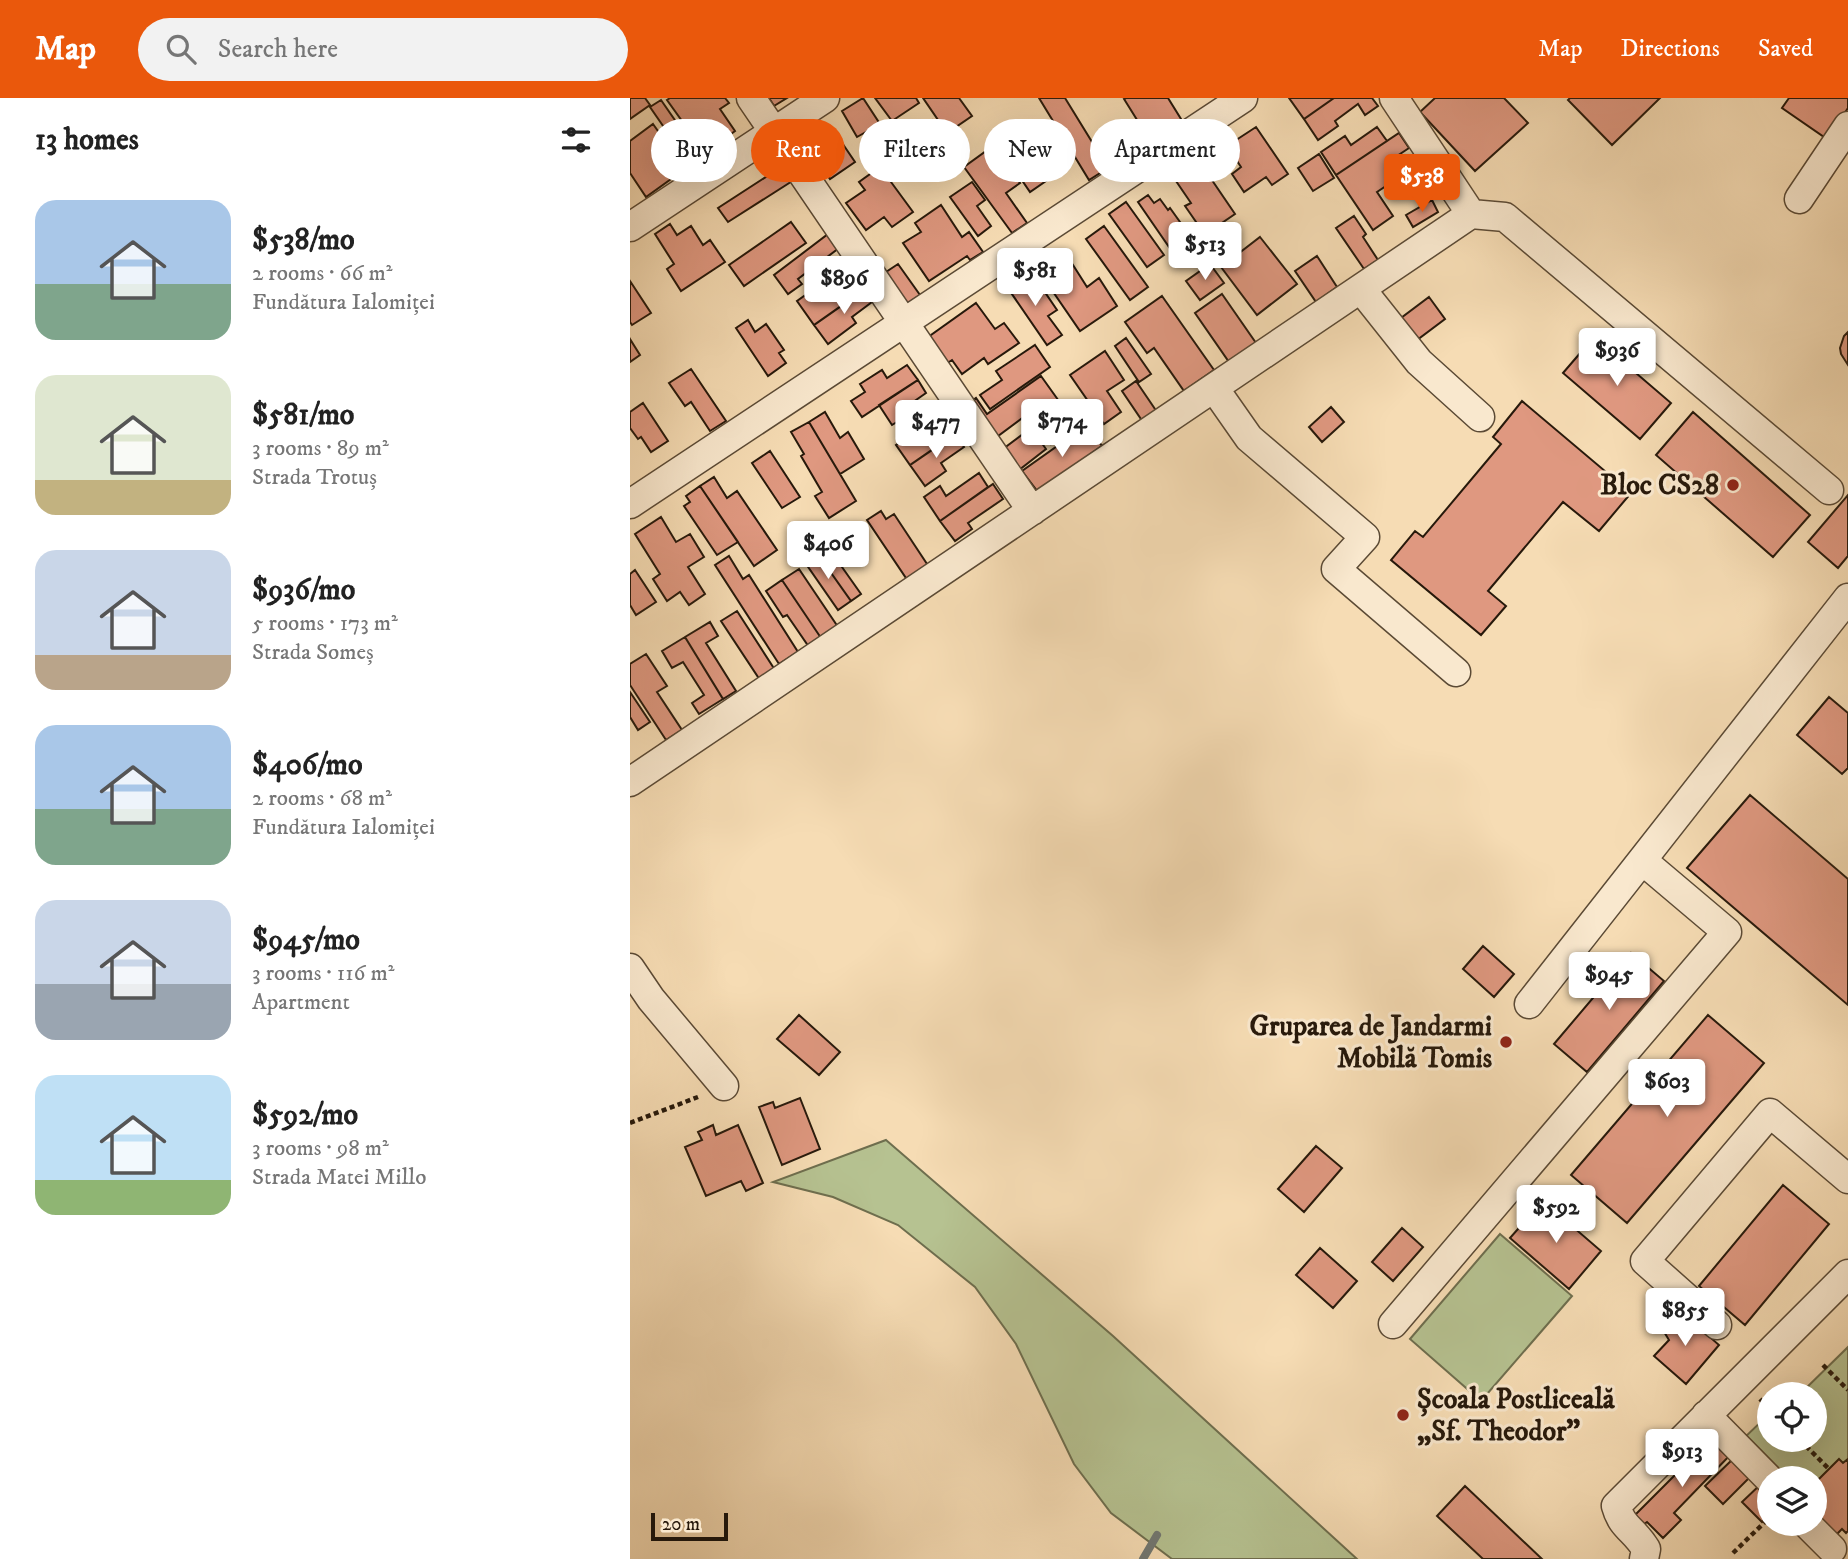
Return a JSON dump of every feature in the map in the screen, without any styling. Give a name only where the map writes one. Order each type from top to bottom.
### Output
[{"type":"street","points":[[751,98],[765,119]]},
{"type":"street","points":[[794,119],[825,98]]},
{"type":"street","points":[[630,504],[1243,98]]},
{"type":"street","points":[[1394,98],[1471,214]]},
{"type":"street","points":[[1799,199],[1848,126]]},
{"type":"street","points":[[630,227],[751,147]]},
{"type":"street","points":[[808,182],[1031,511]]},
{"type":"street","points":[[630,782],[1471,214],[1505,217],[1829,490]]},
{"type":"street","points":[[1361,289],[1419,362],[1480,417]]},
{"type":"street","points":[[1214,388],[1250,438],[1365,537],[1336,569],[1456,672]]},
{"type":"street","points":[[1529,1004],[1848,598]]},
{"type":"street","points":[[1393,1324],[1727,932],[1643,861]]},
{"type":"street","points":[[630,968],[650,999],[724,1086]]},
{"type":"street","points":[[1717,1325],[1644,1261],[1770,1114],[1848,1179]]},
{"type":"street","points":[[1644,1559],[1646,1549],[1637,1535],[1620,1521],[1616,1506],[1848,1276]]},
{"type":"street","points":[[1706,1415],[1757,1467]]},
{"type":"street","points":[[1819,1536],[1832,1549]]},
{"type":"path","points":[[630,1123],[724,1086]]},
{"type":"path","points":[[1824,1365],[1848,1390]]},
{"type":"path","points":[[1812,1452],[1829,1469]]},
{"type":"path","points":[[1733,1553],[1757,1530]]},
{"type":"green space","points":[[886,1140],[1113,1336],[1357,1559],[1172,1559],[1111,1513],[1074,1464],[1016,1344],[975,1287],[898,1225],[833,1197],[773,1182]]},
{"type":"green space","points":[[1500,1234],[1572,1296],[1481,1401],[1410,1339]]},
{"type":"green space","points":[[1848,1347],[1848,1459],[1843,1463],[1839,1460],[1827,1472],[1827,1466],[1767,1466],[1742,1440],[1757,1426],[1757,1452],[1827,1452],[1827,1382],[1812,1382]]},
{"type":"building","points":[[630,98],[645,98],[650,105],[630,119]]},
{"type":"building","points":[[725,98],[729,103],[720,109],[727,119],[681,119],[667,100]]},
{"type":"building","points":[[769,98],[787,98],[774,106]]},
{"type":"building","points":[[863,98],[877,119],[859,119],[857,137],[842,111]]},
{"type":"building","points":[[875,98],[916,98],[919,103],[895,119],[891,119]]},
{"type":"building","points":[[923,98],[959,98],[972,116],[968,119],[937,119]]},
{"type":"building","points":[[1039,98],[1065,98],[1090,139],[1089,180],[1076,159],[1076,119],[1052,119]]},
{"type":"building","points":[[1168,98],[1181,119],[1136,119],[1124,99]]},
{"type":"building","points":[[1289,98],[1334,98],[1304,119]]},
{"type":"building","points":[[1334,98],[1372,98],[1378,106],[1365,115],[1358,104],[1335,121],[1338,126],[1318,140],[1304,119]]},
{"type":"building","points":[[1435,98],[1504,98],[1528,123],[1475,171],[1420,112]]},
{"type":"building","points":[[1660,98],[1612,145],[1568,100]]},
{"type":"building","points":[[1789,98],[1848,98],[1848,108],[1827,139],[1782,108]]},
{"type":"building","points":[[661,100],[674,119],[658,119],[650,107]]},
{"type":"building","points":[[651,125],[651,182],[667,182],[646,197],[630,173],[630,141]]},
{"type":"building","points":[[1256,127],[1288,174],[1272,185],[1266,177],[1244,192],[1237,182],[1240,182],[1241,167],[1240,137]]},
{"type":"building","points":[[1377,127],[1387,141],[1336,175],[1321,152],[1345,136],[1351,145]]},
{"type":"building","points":[[1399,133],[1409,148],[1394,158],[1404,174],[1377,192],[1393,216],[1373,230],[1336,175]]},
{"type":"building","points":[[845,147],[855,162],[845,169]]},
{"type":"building","points":[[984,153],[984,182],[1019,182],[1006,193],[1027,223],[1012,233],[970,175],[970,163]]},
{"type":"building","points":[[1319,154],[1334,178],[1313,191],[1298,168]]},
{"type":"building","points":[[758,182],[791,182],[728,222],[718,208]]},
{"type":"building","points":[[859,182],[891,182],[913,212],[892,227],[884,217],[866,230],[846,203],[865,190]]},
{"type":"building","points":[[972,182],[985,200],[977,206],[991,226],[978,236],[950,197]]},
{"type":"building","points":[[1023,182],[1045,182],[1030,192]]},
{"type":"building","points":[[1177,182],[1213,182],[1235,214],[1210,231],[1206,225],[1201,229],[1185,206],[1191,203]]},
{"type":"building","points":[[1148,195],[1154,203],[1160,199],[1168,210],[1170,208],[1190,236],[1181,242],[1191,256],[1180,263],[1138,202]]},
{"type":"building","points":[[1432,200],[1438,212],[1413,227],[1406,215]]},
{"type":"building","points":[[1126,202],[1164,255],[1147,267],[1109,214]]},
{"type":"building","points":[[941,205],[962,237],[969,232],[983,252],[970,260],[967,256],[929,281],[903,243],[921,232],[915,223]]},
{"type":"building","points":[[1354,216],[1366,234],[1363,237],[1378,260],[1364,269],[1336,228]]},
{"type":"building","points":[[791,222],[806,243],[744,286],[729,265]]},
{"type":"building","points":[[670,224],[677,235],[691,226],[703,245],[710,240],[725,262],[681,291],[667,269],[674,264],[655,234]]},
{"type":"building","points":[[1104,226],[1148,287],[1130,300],[1086,239]]},
{"type":"building","points":[[832,231],[843,245],[798,279],[802,284],[788,294],[774,275]]},
{"type":"building","points":[[1260,237],[1297,284],[1257,315],[1221,267]]},
{"type":"building","points":[[1317,256],[1337,287],[1316,302],[1295,271]]},
{"type":"building","points":[[898,264],[920,295],[904,306],[883,274]]},
{"type":"building","points":[[1210,264],[1224,283],[1200,300],[1186,281]]},
{"type":"building","points":[[1073,265],[1087,287],[1099,278],[1117,306],[1080,331],[1047,283]]},
{"type":"building","points":[[1019,274],[1033,294],[1042,288],[1057,310],[1048,316],[1062,335],[1047,345],[1005,284]]},
{"type":"building","points":[[846,280],[857,295],[814,325],[797,301],[821,284],[827,293]]},
{"type":"building","points":[[630,281],[651,313],[632,325],[630,322]]},
{"type":"building","points":[[868,287],[876,299],[852,317],[856,323],[828,344],[814,325]]},
{"type":"building","points":[[1222,294],[1256,343],[1229,362],[1195,313]]},
{"type":"building","points":[[1162,296],[1214,370],[1184,391],[1154,348],[1147,353],[1125,322]]},
{"type":"building","points":[[1429,297],[1445,319],[1417,340],[1401,318]]},
{"type":"building","points":[[976,303],[995,329],[1004,323],[1019,343],[988,364],[984,358],[962,374],[952,360],[943,366],[924,340]]},
{"type":"building","points":[[748,320],[755,332],[766,324],[784,350],[779,353],[786,363],[768,376],[736,328]]},
{"type":"building","points":[[1848,332],[1848,365],[1840,348]]},
{"type":"building","points":[[1594,337],[1671,403],[1640,439],[1563,373]]},
{"type":"building","points":[[1126,338],[1151,374],[1139,382],[1115,346]]},
{"type":"building","points":[[630,339],[640,355],[630,362]]},
{"type":"building","points":[[1035,345],[1050,367],[990,409],[980,395],[1002,380],[996,371]]},
{"type":"building","points":[[1105,351],[1124,380],[1107,391],[1121,412],[1104,424],[1070,375]]},
{"type":"building","points":[[907,365],[918,380],[862,417],[851,401],[865,392],[860,384],[882,370],[887,378]]},
{"type":"building","points":[[691,369],[726,421],[710,431],[691,402],[685,406],[669,383]]},
{"type":"building","points":[[1041,376],[1076,425],[1051,444],[1029,413],[994,439],[969,403],[976,398],[987,414]]},
{"type":"building","points":[[918,380],[926,393],[906,407],[910,414],[892,425],[879,405]]},
{"type":"building","points":[[1136,381],[1157,412],[1143,422],[1122,391]]},
{"type":"building","points":[[1522,401],[1631,493],[1599,531],[1563,502],[1488,591],[1506,606],[1481,635],[1391,560],[1415,531],[1423,537],[1501,444],[1493,437]]},
{"type":"building","points":[[643,403],[668,441],[651,452],[641,437],[638,439],[630,428],[630,412]]},
{"type":"building","points":[[1331,407],[1344,422],[1322,442],[1309,427]]},
{"type":"building","points":[[825,412],[840,438],[848,432],[864,459],[840,474],[809,422]]},
{"type":"building","name":"Bloc CS28","points":[[1693,412],[1810,515],[1773,557],[1656,455]]},
{"type":"building","points":[[943,413],[957,433],[910,465],[896,445]]},
{"type":"building","points":[[809,422],[856,501],[829,518],[815,496],[822,492],[801,456],[804,454],[791,432]]},
{"type":"building","points":[[1087,425],[1102,446],[1038,492],[1022,471]]},
{"type":"building","points":[[1031,428],[1046,449],[1019,470],[1003,449]]},
{"type":"building","points":[[955,434],[964,447],[941,463],[946,471],[925,486],[910,465]]},
{"type":"building","points":[[770,451],[800,497],[782,508],[752,463]]},
{"type":"building","points":[[979,473],[988,487],[940,521],[924,497],[940,486],[946,496]]},
{"type":"building","points":[[714,477],[727,498],[737,491],[777,550],[754,566],[700,486]]},
{"type":"building","points":[[993,484],[1003,499],[968,523],[972,529],[955,541],[940,521]]},
{"type":"building","points":[[700,486],[738,542],[717,555],[684,506],[690,502],[686,496]]},
{"type":"building","points":[[1848,495],[1848,556],[1838,568],[1808,542]]},
{"type":"building","points":[[881,511],[886,519],[894,514],[929,567],[908,581],[867,520]]},
{"type":"building","points":[[661,517],[676,542],[690,534],[704,557],[688,567],[705,594],[689,605],[680,592],[667,601],[653,579],[660,574],[635,534]]},
{"type":"building","points":[[834,541],[843,555],[837,560],[861,594],[851,601],[817,553]]},
{"type":"building","points":[[817,553],[851,601],[838,610],[804,561]]},
{"type":"building","points":[[729,556],[743,579],[749,575],[798,652],[779,664],[715,565]]},
{"type":"building","points":[[799,569],[838,627],[821,638],[782,580]]},
{"type":"building","points":[[635,570],[656,602],[636,615],[630,605],[630,574]]},
{"type":"building","points":[[782,580],[821,638],[809,647],[787,615],[783,617],[766,591]]},
{"type":"building","points":[[737,611],[775,670],[760,680],[721,621]]},
{"type":"building","points":[[710,622],[718,636],[706,643],[736,691],[723,699],[685,637]]},
{"type":"building","points":[[685,637],[723,699],[699,714],[692,703],[704,695],[683,662],[672,668],[662,651]]},
{"type":"building","points":[[646,654],[667,686],[657,692],[682,730],[666,740],[630,685],[630,664]]},
{"type":"building","points":[[630,692],[650,722],[638,730],[630,717]]},
{"type":"building","points":[[1829,697],[1848,713],[1848,768],[1842,774],[1797,735]]},
{"type":"building","points":[[1750,795],[1848,879],[1848,1005],[1687,868]]},
{"type":"building","points":[[1483,946],[1514,974],[1494,997],[1463,969]]},
{"type":"building","points":[[1631,953],[1664,981],[1587,1072],[1554,1044]]},
{"type":"building","points":[[799,1015],[840,1052],[819,1075],[777,1039]]},
{"type":"building","points":[[1708,1015],[1764,1063],[1627,1223],[1571,1175]]},
{"type":"building","points":[[800,1098],[820,1149],[782,1165],[759,1107],[773,1102],[775,1108]]},
{"type":"building","points":[[713,1125],[716,1135],[738,1125],[763,1183],[746,1191],[741,1181],[706,1196],[685,1147],[702,1140],[698,1132]]},
{"type":"building","points":[[1316,1146],[1342,1168],[1304,1212],[1278,1189]]},
{"type":"building","points":[[1783,1185],[1829,1224],[1745,1325],[1699,1286]]},
{"type":"building","points":[[1543,1201],[1601,1251],[1569,1289],[1510,1238]]},
{"type":"building","points":[[1402,1228],[1423,1247],[1393,1281],[1372,1262]]},
{"type":"building","points":[[1320,1248],[1357,1281],[1333,1308],[1296,1275]]},
{"type":"building","points":[[1680,1311],[1719,1345],[1686,1384],[1654,1356],[1669,1340],[1663,1330]]},
{"type":"building","points":[[1724,1441],[1734,1451],[1674,1513],[1681,1520],[1663,1538],[1647,1522],[1643,1525],[1634,1516],[1706,1444],[1714,1452]]},
{"type":"building","points":[[1736,1456],[1753,1474],[1723,1504],[1705,1486]]},
{"type":"building","points":[[1839,1459],[1843,1463],[1848,1459],[1848,1531],[1846,1533],[1842,1529],[1832,1539],[1827,1534],[1827,1471]]},
{"type":"building","points":[[1465,1486],[1542,1559],[1483,1559],[1437,1516]]},
{"type":"building","points":[[1757,1488],[1757,1517],[1742,1502]]},
{"type":"waterway","points":[[1143,1559],[1157,1535]]},
{"type":"place","name":"Bloc CS28","points":[[1733,485]]},
{"type":"place","name":"Gruparea de Jandarmi Mobilă Tomis","points":[[1506,1042]]},
{"type":"place","name":"Școala Postliceală „Sf. Theodor”","points":[[1403,1415]]}]
